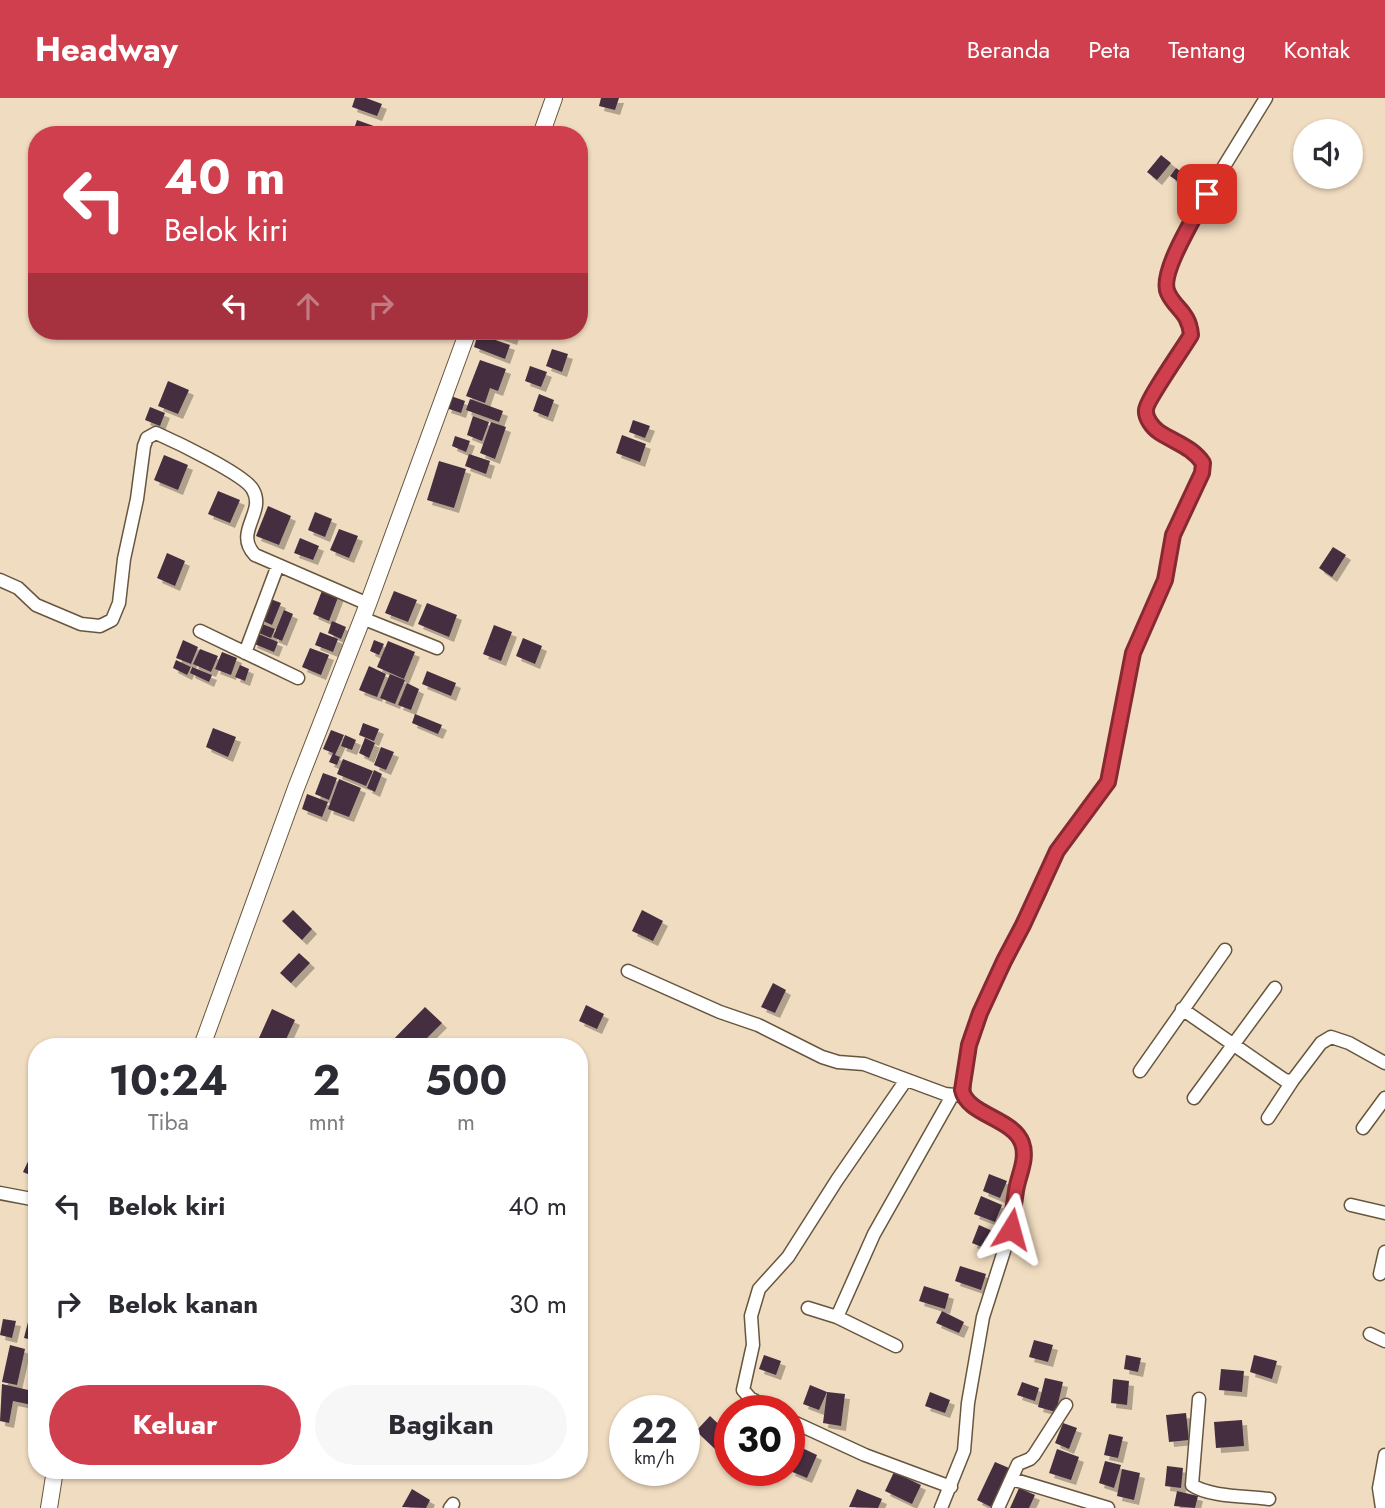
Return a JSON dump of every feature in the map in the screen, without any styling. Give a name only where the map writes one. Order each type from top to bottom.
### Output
[{"type":"street","points":[[544,126],[554,98]]},
{"type":"street","points":[[836,1317],[874,1234],[962,1090],[969,1045],[980,1013],[1038,896],[1057,851],[1108,782],[1133,653],[1165,580],[1173,535],[1202,473],[1203,463],[1197,454],[1157,431],[1149,421],[1146,410],[1150,397],[1191,335],[1190,324],[1183,311],[1167,293],[1166,282],[1170,266],[1207,194],[1266,98]]},
{"type":"street","points":[[205,1038],[465,340]]},
{"type":"street","points":[[0,580],[18,588],[36,606],[81,624],[100,626],[112,620],[119,603],[124,559],[145,446],[147,438],[156,433],[199,453],[252,486],[257,498],[246,539],[247,547],[255,555],[437,648]]},
{"type":"street","points":[[245,653],[278,565]]},
{"type":"street","points":[[200,631],[298,678]]},
{"type":"street","points":[[1140,1071],[1225,950]]},
{"type":"street","points":[[628,971],[720,1012],[758,1025],[822,1057],[838,1062],[864,1064],[958,1096],[1013,1131],[1022,1141],[1024,1156],[1011,1229],[983,1317],[968,1404],[964,1451],[941,1508]]},
{"type":"street","points":[[1194,1098],[1275,988]]},
{"type":"street","points":[[1182,1009],[1283,1080],[1293,1080]]},
{"type":"street","points":[[1269,1118],[1321,1043],[1331,1037],[1349,1042],[1385,1063]]},
{"type":"street","points":[[747,1395],[743,1390],[753,1345],[751,1316],[754,1300],[764,1283],[788,1256],[906,1080]]},
{"type":"street","points":[[1363,1128],[1385,1098]]},
{"type":"street","points":[[0,1193],[28,1198]]},
{"type":"street","points":[[1351,1205],[1385,1213]]},
{"type":"street","points":[[1380,1274],[1385,1252]]},
{"type":"street","points":[[808,1308],[836,1317],[895,1346]]},
{"type":"street","points":[[1370,1334],[1385,1341]]},
{"type":"street","points":[[1199,1399],[1192,1485],[1218,1493],[1269,1499]]},
{"type":"street","points":[[998,1508],[1018,1464],[1030,1460],[1066,1405]]},
{"type":"street","points":[[805,1427],[865,1455],[951,1487]]},
{"type":"street","points":[[1382,1508],[1379,1488],[1384,1464]]},
{"type":"street","points":[[49,1508],[54,1479]]},
{"type":"street","points":[[1012,1479],[1108,1508]]},
{"type":"street","points":[[1216,1508],[1218,1493]]},
{"type":"building","points":[[355,98],[366,98],[382,104],[377,116],[352,107]]},
{"type":"building","points":[[601,98],[619,98],[615,110],[599,106]]},
{"type":"building","points":[[357,120],[374,126],[355,126]]},
{"type":"building","points":[[1161,155],[1171,163],[1157,180],[1147,172]]},
{"type":"building","points":[[1176,168],[1189,178],[1183,185],[1170,176]]},
{"type":"building","points":[[476,340],[495,340],[510,345],[505,359],[474,347]]},
{"type":"building","points":[[552,349],[568,354],[562,372],[546,366]]},
{"type":"building","points":[[480,360],[506,369],[498,391],[490,388],[485,403],[466,396]]},
{"type":"building","points":[[530,366],[547,372],[541,387],[525,381]]},
{"type":"building","points":[[168,381],[189,390],[178,414],[158,406]]},
{"type":"building","points":[[539,394],[554,400],[548,417],[533,411]]},
{"type":"building","points":[[451,396],[465,401],[461,413],[446,408]]},
{"type":"building","points":[[470,399],[503,411],[499,422],[466,410]]},
{"type":"building","points":[[150,407],[165,413],[160,426],[145,420]]},
{"type":"building","points":[[473,416],[489,422],[482,441],[467,435]]},
{"type":"building","points":[[633,420],[650,426],[645,438],[629,432]]},
{"type":"building","points":[[491,422],[506,427],[495,459],[480,453]]},
{"type":"building","points":[[622,435],[646,444],[640,462],[616,453]]},
{"type":"building","points":[[455,436],[470,441],[466,452],[452,446]]},
{"type":"building","points":[[469,454],[490,461],[486,474],[465,466]]},
{"type":"building","points":[[164,455],[188,465],[178,490],[154,480]]},
{"type":"building","points":[[439,461],[466,469],[454,508],[427,500]]},
{"type":"building","points":[[218,491],[240,500],[230,523],[208,514]]},
{"type":"building","points":[[268,506],[291,516],[279,545],[256,536]]},
{"type":"building","points":[[315,512],[332,519],[325,537],[308,530]]},
{"type":"building","points":[[339,529],[358,536],[349,558],[330,550]]},
{"type":"building","points":[[300,538],[319,546],[313,560],[294,553]]},
{"type":"building","points":[[1333,547],[1346,555],[1332,577],[1319,568]]},
{"type":"building","points":[[167,553],[185,561],[175,586],[157,578]]},
{"type":"building","points":[[323,588],[339,595],[329,621],[313,614]]},
{"type":"building","points":[[394,591],[417,600],[408,622],[385,613]]},
{"type":"building","points":[[268,598],[281,603],[272,625],[259,619]]},
{"type":"building","points":[[427,603],[457,615],[449,637],[418,624]]},
{"type":"building","points":[[284,610],[293,614],[282,641],[273,637]]},
{"type":"building","points":[[332,621],[346,627],[341,639],[328,633]]},
{"type":"building","points":[[258,622],[275,629],[271,638],[254,631]]},
{"type":"building","points":[[494,625],[512,632],[501,661],[483,654]]},
{"type":"building","points":[[320,632],[338,639],[333,652],[315,645]]},
{"type":"building","points":[[256,633],[278,642],[274,652],[252,643]]},
{"type":"building","points":[[523,638],[542,646],[535,664],[516,656]]},
{"type":"building","points":[[183,640],[198,647],[191,664],[176,658]]},
{"type":"building","points":[[374,640],[384,644],[379,655],[370,651]]},
{"type":"building","points":[[388,641],[415,652],[404,679],[377,667]]},
{"type":"building","points":[[310,648],[329,655],[321,675],[302,667]]},
{"type":"building","points":[[200,649],[218,656],[211,672],[193,664]]},
{"type":"building","points":[[222,652],[237,658],[231,675],[215,669]]},
{"type":"building","points":[[176,660],[191,667],[187,675],[173,668]]},
{"type":"building","points":[[240,665],[249,669],[245,681],[235,677]]},
{"type":"building","points":[[369,666],[386,674],[377,697],[359,690]]},
{"type":"building","points":[[192,667],[212,675],[209,682],[190,673]]},
{"type":"building","points":[[427,671],[456,683],[451,696],[422,684]]},
{"type":"building","points":[[390,674],[405,680],[395,704],[380,698]]},
{"type":"building","points":[[407,683],[419,689],[411,710],[398,705]]},
{"type":"building","points":[[415,714],[442,725],[438,734],[412,723]]},
{"type":"building","points":[[363,723],[379,729],[374,741],[359,735]]},
{"type":"building","points":[[213,728],[236,737],[228,757],[206,747]]},
{"type":"building","points":[[331,730],[344,735],[335,755],[340,757],[337,765],[329,762],[333,753],[323,749]]},
{"type":"building","points":[[345,735],[356,740],[352,750],[341,746]]},
{"type":"building","points":[[365,738],[375,743],[369,758],[359,753]]},
{"type":"building","points":[[381,747],[394,752],[386,770],[374,765]]},
{"type":"building","points":[[343,759],[373,771],[366,786],[337,774]]},
{"type":"building","points":[[374,770],[382,774],[375,792],[367,788]]},
{"type":"building","points":[[323,773],[337,778],[329,800],[315,794]]},
{"type":"building","points":[[339,779],[361,788],[349,817],[328,809]]},
{"type":"building","points":[[307,794],[328,802],[322,817],[302,809]]},
{"type":"building","points":[[293,910],[312,929],[302,940],[282,921]]},
{"type":"building","points":[[642,910],[663,921],[653,941],[632,931]]},
{"type":"building","points":[[299,953],[310,963],[291,983],[280,973]]},
{"type":"building","points":[[773,983],[786,990],[775,1013],[761,1007]]},
{"type":"building","points":[[586,1005],[604,1014],[597,1029],[579,1021]]},
{"type":"building","points":[[425,1007],[442,1023],[427,1038],[395,1038]]},
{"type":"building","points":[[272,1009],[295,1020],[287,1038],[259,1038]]},
{"type":"building","points":[[28,1161],[28,1174],[23,1172]]},
{"type":"building","points":[[989,1174],[1007,1181],[1000,1198],[983,1191]]},
{"type":"building","points":[[981,1196],[1002,1205],[995,1222],[974,1214]]},
{"type":"building","points":[[979,1225],[995,1232],[989,1250],[972,1243]]},
{"type":"building","points":[[960,1266],[986,1274],[981,1290],[955,1281]]},
{"type":"building","points":[[924,1286],[949,1294],[945,1309],[919,1301]]},
{"type":"building","points":[[942,1311],[964,1322],[959,1333],[936,1323]]},
{"type":"building","points":[[3,1319],[16,1321],[12,1338],[0,1335]]},
{"type":"building","points":[[28,1322],[28,1339],[24,1338]]},
{"type":"building","points":[[1034,1340],[1053,1345],[1048,1362],[1029,1357]]},
{"type":"building","points":[[10,1345],[25,1349],[17,1385],[2,1382]]},
{"type":"building","points":[[764,1355],[781,1361],[776,1375],[759,1369]]},
{"type":"building","points":[[1126,1355],[1141,1358],[1138,1372],[1124,1369]]},
{"type":"building","points":[[1254,1355],[1277,1361],[1272,1379],[1250,1372]]},
{"type":"building","points":[[1221,1369],[1244,1371],[1242,1392],[1219,1390]]},
{"type":"building","points":[[1045,1378],[1063,1382],[1056,1412],[1038,1407]]},
{"type":"building","points":[[1113,1379],[1129,1381],[1127,1405],[1111,1403]]},
{"type":"building","points":[[1022,1382],[1039,1388],[1035,1401],[1017,1395]]},
{"type":"building","points":[[2,1384],[28,1390],[28,1404],[13,1401],[9,1423],[0,1421]]},
{"type":"building","points":[[810,1385],[827,1392],[819,1410],[805,1405]]},
{"type":"building","points":[[827,1392],[845,1394],[841,1426],[823,1423]]},
{"type":"building","points":[[930,1392],[950,1400],[945,1413],[925,1406]]},
{"type":"building","points":[[1186,1413],[1189,1440],[1169,1442],[1166,1415]]},
{"type":"building","points":[[710,1416],[714,1420],[714,1448],[700,1435],[700,1427]]},
{"type":"building","points":[[1242,1420],[1244,1446],[1216,1448],[1214,1422]]},
{"type":"building","points":[[1063,1423],[1077,1428],[1069,1449],[1055,1443]]},
{"type":"building","points":[[1109,1434],[1123,1437],[1118,1458],[1104,1455]]},
{"type":"building","points":[[805,1449],[817,1455],[807,1478],[805,1477]]},
{"type":"building","points":[[1057,1449],[1079,1457],[1071,1480],[1049,1473]]},
{"type":"building","points":[[1105,1461],[1121,1465],[1114,1488],[1099,1483]]},
{"type":"building","points":[[995,1462],[1009,1468],[991,1507],[977,1500]]},
{"type":"building","points":[[1167,1466],[1183,1468],[1181,1488],[1165,1486]]},
{"type":"building","points":[[1122,1469],[1140,1473],[1134,1500],[1117,1496]]},
{"type":"building","points":[[894,1472],[921,1485],[912,1504],[885,1491]]},
{"type":"building","points":[[1019,1488],[1035,1495],[1029,1508],[1010,1508]]},
{"type":"building","points":[[412,1489],[430,1500],[426,1508],[402,1507]]},
{"type":"building","points":[[857,1489],[882,1499],[878,1508],[849,1507]]},
{"type":"building","points":[[1177,1491],[1198,1496],[1195,1508],[1174,1506]]},
{"type":"route","points":[[1011,1229],[1024,1156],[1022,1141],[1013,1131],[970,1103],[964,1096],[962,1090],[969,1045],[980,1013],[1038,896],[1048,868],[1064,839],[1108,782],[1133,653],[1165,580],[1173,535],[1202,473],[1203,463],[1197,454],[1157,431],[1149,421],[1146,410],[1150,397],[1191,335],[1190,324],[1183,311],[1167,293],[1166,282],[1170,266],[1207,194]]}]
